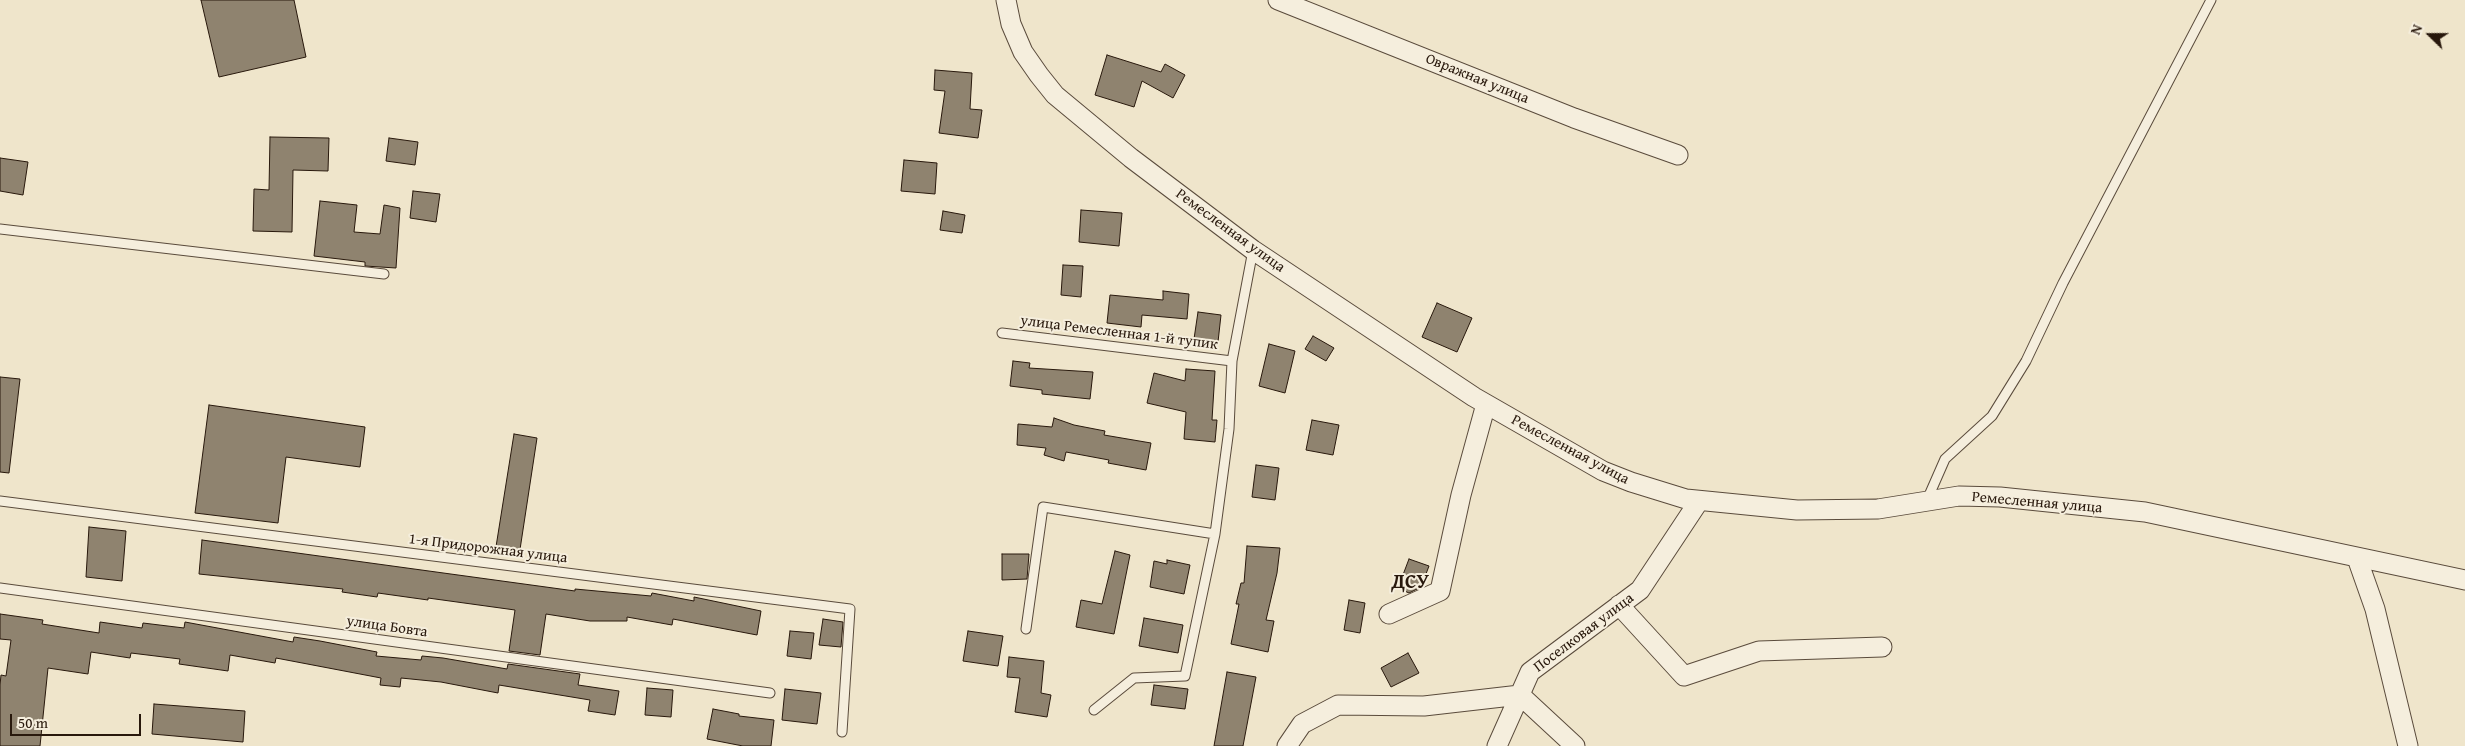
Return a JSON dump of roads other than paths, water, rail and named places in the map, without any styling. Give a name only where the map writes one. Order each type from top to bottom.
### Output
[{"type":"street","name":"Ремесленная улица","points":[[1006,0],[1011,24],[1023,52],[1055,95],[1130,158],[1253,250],[1486,404],[1603,470],[1662,493],[1699,501],[1797,510],[1878,509],[1959,496],[2000,496],[2145,512],[2465,580]]},
{"type":"street","name":"Овражная улица","points":[[1278,0],[1574,118],[1678,155]]},
{"type":"street","points":[[1388,614],[1440,591],[1461,495],[1486,404]]},
{"type":"street","name":"Поселковая улица","points":[[1497,746],[1530,672],[1640,590],[1699,501]]},
{"type":"street","points":[[2357,558],[2375,609],[2408,746]]},
{"type":"street","points":[[1619,606],[1684,676],[1759,651],[1882,647]]},
{"type":"street","points":[[1287,746],[1302,724],[1338,705],[1424,706],[1520,694],[1574,746]]},
{"type":"lane","points":[[1927,500],[1945,459],[1992,416],[2026,361],[2063,283],[2211,0]]},
{"type":"lane","points":[[0,229],[384,274]]},
{"type":"lane","name":"улица Ремесленная 1-й тупик","points":[[1094,710],[1134,678],[1185,676],[1215,534],[1229,429],[1232,361],[1253,250]]},
{"type":"lane","name":"улица Ремесленная 1-й тупик","points":[[1002,333],[1232,361]]},
{"type":"lane","name":"1-я Придорожная улица","points":[[0,501],[850,608],[842,732]]},
{"type":"lane","points":[[1026,629],[1043,507],[1215,534]]},
{"type":"lane","name":"улица Бовта","points":[[0,588],[770,693]]},
{"type":"district","name":"ДСУ","points":[[1410,583]]}]
